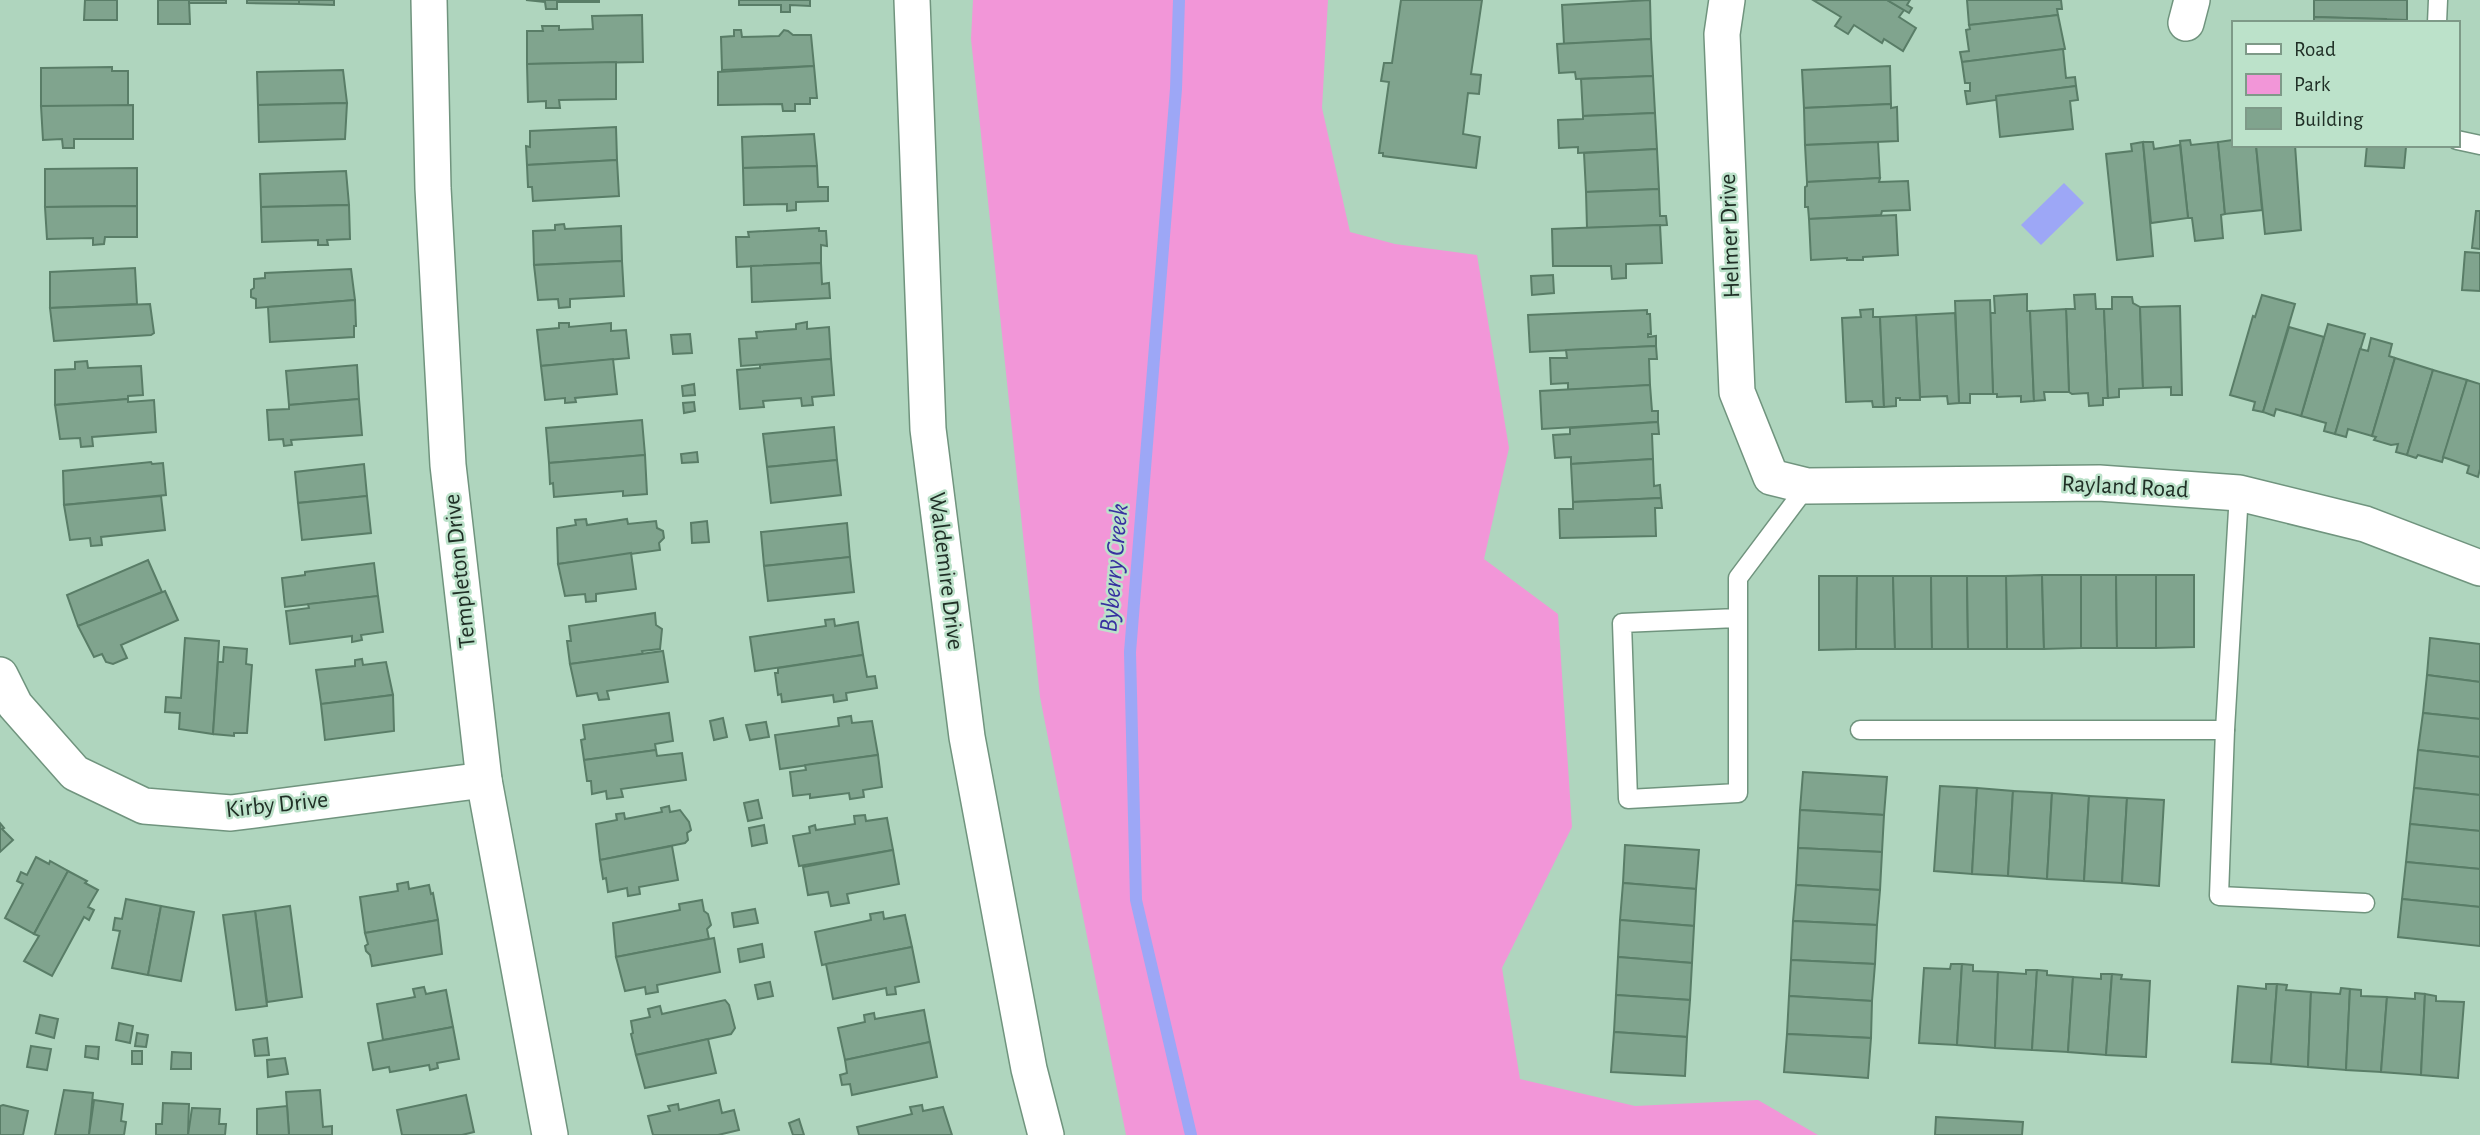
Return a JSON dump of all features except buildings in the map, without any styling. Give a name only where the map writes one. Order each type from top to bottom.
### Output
[{"type":"street","name":"Templeton Drive","points":[[429,0],[433,188],[449,465],[484,780],[550,1135]]},
{"type":"street","name":"Waldemire Drive","points":[[912,0],[928,429],[967,737],[1029,1069],[1046,1135]]},
{"type":"street","name":"Helmer Drive","points":[[1727,0],[1722,34],[1737,392],[1766,466]]},
{"type":"street","name":"Rayland Road","points":[[1766,466],[1771,477],[1807,486],[2099,483],[2239,494],[2365,524],[2480,568]]},
{"type":"street","name":"Kirby Drive","points":[[0,675],[15,705],[75,773],[144,806],[231,813],[484,780]]},
{"type":"lane","points":[[2437,21],[2438,0]]},
{"type":"lane","points":[[2459,140],[2480,145]]},
{"type":"lane","points":[[1737,618],[1622,623],[1628,799],[1738,793],[1738,578],[1807,486]]},
{"type":"lane","points":[[2239,494],[2225,730],[2219,896],[2365,903]]},
{"type":"lane","points":[[1860,730],[2225,730]]},
{"type":"green space","points":[[973,0],[1328,0],[1322,108],[1350,232],[1395,244],[1477,255],[1509,448],[1484,559],[1558,614],[1572,827],[1502,968],[1520,1079],[1635,1106],[1758,1100],[1818,1135],[1126,1135],[1040,697],[971,39]]},
{"type":"water","points":[[2064,183],[2084,203],[2041,245],[2021,225]]},
{"type":"waterway","name":"Byberry Creek","points":[[1179,0],[1176,89],[1130,652],[1136,900],[1191,1135]]}]
